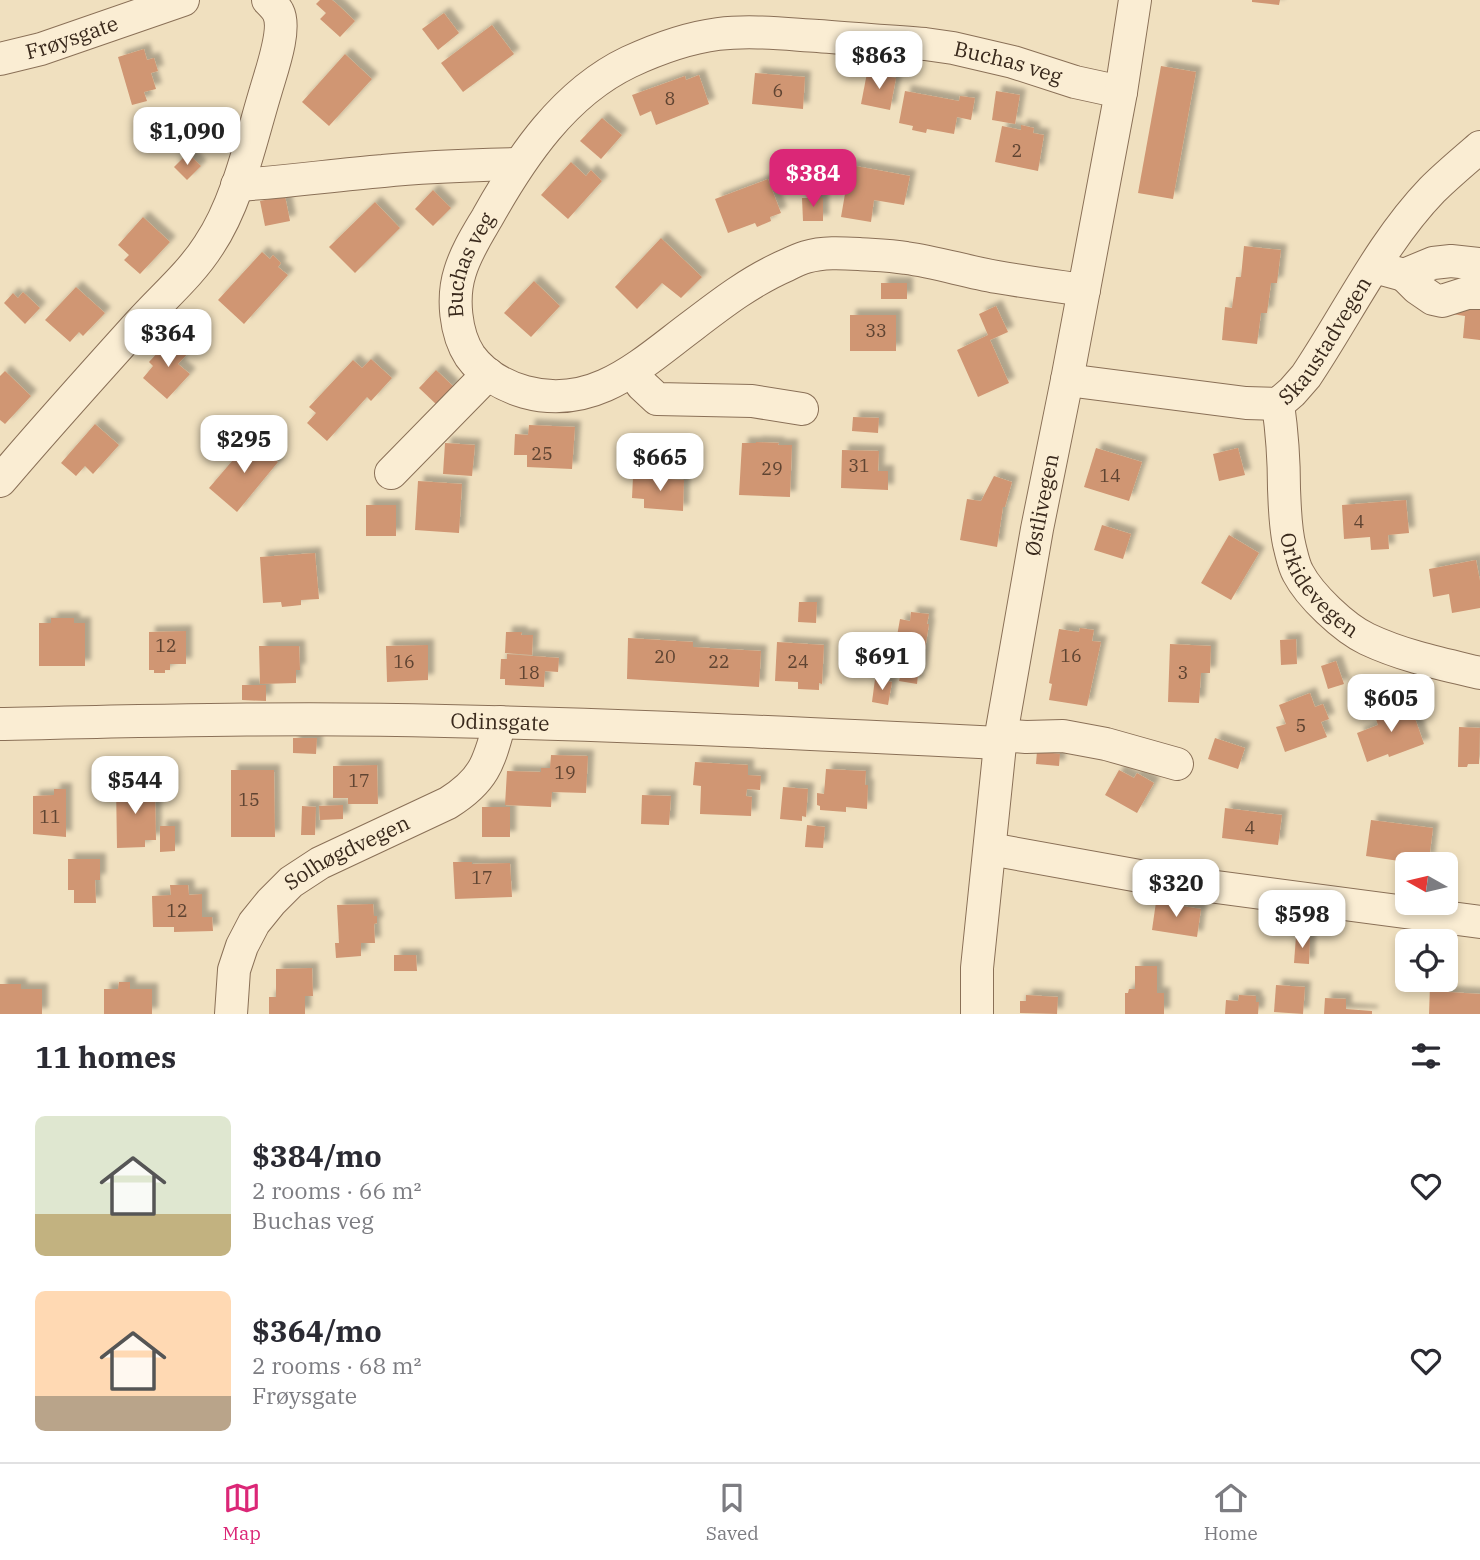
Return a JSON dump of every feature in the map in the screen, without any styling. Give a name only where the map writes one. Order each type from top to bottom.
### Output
[{"type":"street","name":"Frøysgate","points":[[0,59],[41,49],[107,13],[183,0]]},
{"type":"street","points":[[0,481],[53,418],[188,274],[215,236],[237,185],[273,66],[281,25],[279,13],[268,0]]},
{"type":"street","name":"Østlivegen","points":[[977,1014],[977,968],[1000,739],[1136,0]]},
{"type":"street","name":"Buchas veg","points":[[1084,290],[996,277],[906,258],[839,253],[805,257],[767,274],[732,296],[632,372],[605,387],[554,397],[527,393],[502,384],[470,356],[460,334],[456,290],[469,250],[518,164],[541,134],[586,89],[609,72],[684,41],[718,34],[749,32],[925,44],[1013,62],[1075,82],[1121,92]]},
{"type":"street","name":"Skaustadvegen","points":[[1067,380],[1246,403],[1278,404],[1306,376],[1390,271],[1406,222],[1431,191],[1480,147]]},
{"type":"street","points":[[237,185],[448,166],[518,164]]},
{"type":"street","points":[[1390,271],[1451,261],[1480,264]]},
{"type":"street","points":[[1390,271],[1433,299],[1442,301],[1468,293],[1480,293]]},
{"type":"street","points":[[632,372],[657,399],[752,401],[802,409]]},
{"type":"street","points":[[391,473],[488,374]]},
{"type":"street","name":"Orkidevegen","points":[[1278,404],[1289,547],[1297,572],[1312,594],[1365,638],[1417,657],[1480,673]]},
{"type":"street","name":"Odinsgate","points":[[0,724],[209,720],[499,722],[1000,739],[1063,736],[1106,744],[1177,764]]},
{"type":"street","name":"Solhøgdvegen","points":[[231,1014],[234,970],[242,946],[254,923],[271,902],[291,882],[320,863],[467,792],[484,772],[493,750],[499,722]]},
{"type":"street","points":[[990,849],[1156,879],[1480,922]]},
{"type":"building","points":[[320,0],[332,0],[355,21],[340,37],[320,19],[326,13],[316,4]]},
{"type":"building","points":[[1252,0],[1280,0],[1279,5]]},
{"type":"building","points":[[444,13],[459,33],[438,50],[422,29]]},
{"type":"building","points":[[492,25],[514,54],[463,92],[441,63]]},
{"type":"building","points":[[144,49],[147,60],[154,58],[158,71],[151,73],[156,89],[144,92],[147,101],[132,105],[118,57]]},
{"type":"building","points":[[345,54],[372,79],[329,126],[302,102]]},
{"type":"building","points":[[1161,66],[1196,72],[1173,199],[1138,193]]},
{"type":"building","points":[[755,73],[805,77],[803,109],[752,104]]},
{"type":"building","points":[[867,73],[896,78],[890,110],[861,104]]},
{"type":"building","points":[[699,75],[709,104],[656,125],[651,111],[640,116],[632,95],[685,76],[686,80]]},
{"type":"building","points":[[905,91],[959,101],[960,96],[975,98],[971,120],[957,117],[954,134],[927,129],[926,133],[912,130],[913,126],[899,123]]},
{"type":"building","points":[[996,91],[1020,95],[1015,124],[992,120]]},
{"type":"building","points":[[602,118],[622,135],[601,159],[580,141]]},
{"type":"building","points":[[1021,125],[1034,128],[1033,133],[1044,135],[1038,171],[995,162],[1002,126],[1021,130]]},
{"type":"building","points":[[188,153],[201,166],[187,180],[174,167]]},
{"type":"building","points":[[571,162],[586,176],[591,170],[602,181],[568,219],[541,195]]},
{"type":"building","points":[[850,165],[910,176],[904,205],[874,200],[871,222],[841,217]]},
{"type":"building","points":[[768,179],[781,213],[757,227],[755,223],[728,233],[715,199]]},
{"type":"building","points":[[433,190],[451,208],[433,226],[415,209]]},
{"type":"building","points":[[285,196],[290,221],[265,226],[260,201]]},
{"type":"building","points":[[802,198],[823,198],[823,221],[803,221]]},
{"type":"building","points":[[375,202],[400,228],[355,273],[329,247]]},
{"type":"building","points":[[143,217],[170,242],[140,274],[124,260],[129,255],[118,245]]},
{"type":"building","points":[[661,238],[702,277],[681,298],[662,283],[637,309],[615,287]]},
{"type":"building","points":[[1244,246],[1281,250],[1277,283],[1271,283],[1267,313],[1261,313],[1257,344],[1222,340],[1225,307],[1232,308],[1236,277],[1241,277]]},
{"type":"building","points":[[262,252],[270,259],[273,255],[281,263],[278,267],[288,275],[244,324],[218,300]]},
{"type":"building","points":[[534,281],[560,306],[531,337],[504,313]]},
{"type":"building","points":[[881,283],[907,283],[907,299],[881,299]]},
{"type":"building","points":[[76,287],[105,313],[83,336],[79,332],[70,342],[45,320]]},
{"type":"building","points":[[23,292],[40,308],[25,324],[4,303],[13,293],[18,298]]},
{"type":"building","points":[[1480,304],[1480,340],[1463,338],[1465,316],[1452,314],[1453,307]]},
{"type":"building","points":[[996,306],[1008,332],[990,340],[1009,383],[978,397],[957,350],[988,335],[979,314]]},
{"type":"building","points":[[850,315],[896,315],[896,351],[850,351]]},
{"type":"building","points":[[172,337],[189,352],[178,364],[190,374],[167,399],[143,378],[153,366],[149,362]]},
{"type":"building","points":[[371,359],[392,378],[371,401],[367,397],[327,441],[307,423],[316,413],[309,407],[353,360],[362,368]]},
{"type":"building","points":[[436,370],[454,387],[437,405],[419,388]]},
{"type":"building","points":[[5,371],[31,396],[5,424],[0,420],[0,376]]},
{"type":"building","points":[[853,417],[879,418],[878,433],[852,431]]},
{"type":"building","points":[[95,424],[119,445],[93,474],[85,466],[76,476],[61,463]]},
{"type":"building","points":[[529,425],[575,427],[572,469],[527,467],[527,455],[514,455],[515,434],[528,435]]},
{"type":"building","points":[[251,439],[278,462],[237,512],[209,488]]},
{"type":"building","points":[[445,443],[475,445],[472,476],[443,474]]},
{"type":"building","points":[[742,443],[792,445],[790,497],[739,495]]},
{"type":"building","points":[[1096,448],[1142,462],[1129,501],[1084,487]]},
{"type":"building","points":[[1238,448],[1245,475],[1219,481],[1213,454]]},
{"type":"building","points":[[842,450],[879,451],[878,471],[888,471],[888,490],[841,488]]},
{"type":"building","points":[[994,476],[1012,482],[1003,507],[997,547],[960,540],[967,499],[981,501]]},
{"type":"building","points":[[633,477],[684,480],[683,511],[644,508],[644,499],[632,498]]},
{"type":"building","points":[[418,481],[462,484],[459,533],[415,530]]},
{"type":"building","points":[[1406,500],[1409,533],[1388,535],[1389,549],[1371,550],[1370,537],[1344,539],[1342,505]]},
{"type":"building","points":[[366,505],[396,505],[396,536],[366,536]]},
{"type":"building","points":[[1102,525],[1131,534],[1123,559],[1094,550]]},
{"type":"building","points":[[1229,535],[1259,553],[1231,600],[1201,583]]},
{"type":"building","points":[[315,553],[319,599],[301,600],[301,605],[282,607],[281,602],[263,603],[260,557]]},
{"type":"building","points":[[1476,560],[1480,581],[1480,608],[1452,613],[1449,594],[1433,597],[1429,569]]},
{"type":"building","points":[[799,602],[817,602],[816,623],[798,622]]},
{"type":"building","points":[[911,612],[929,614],[921,675],[918,675],[917,684],[899,681],[901,672],[891,670],[900,619],[910,621]]},
{"type":"building","points":[[51,618],[74,618],[74,623],[85,623],[85,666],[39,666],[39,623],[51,623]]},
{"type":"building","points":[[1080,628],[1094,630],[1092,641],[1101,642],[1087,706],[1049,700],[1052,684],[1049,683],[1059,629],[1079,632]]},
{"type":"building","points":[[186,631],[186,664],[170,664],[170,670],[165,670],[165,673],[149,670],[149,632]]},
{"type":"building","points":[[506,632],[533,635],[532,655],[505,653]]},
{"type":"building","points":[[628,638],[693,642],[693,647],[761,651],[759,687],[627,679]]},
{"type":"building","points":[[1296,639],[1297,664],[1281,665],[1280,640]]},
{"type":"building","points":[[777,642],[824,645],[822,684],[819,683],[819,690],[798,689],[798,682],[775,681]]},
{"type":"building","points":[[1170,644],[1211,646],[1210,673],[1201,673],[1199,703],[1168,702]]},
{"type":"building","points":[[428,645],[428,680],[387,682],[386,646]]},
{"type":"building","points":[[259,646],[299,646],[300,670],[296,670],[296,683],[260,684]]},
{"type":"building","points":[[507,654],[559,658],[558,672],[545,671],[544,687],[505,685],[505,679],[500,679],[501,659],[507,659]]},
{"type":"building","points":[[1336,661],[1344,684],[1328,689],[1321,666]]},
{"type":"building","points":[[875,679],[892,682],[888,705],[872,702]]},
{"type":"building","points":[[242,685],[266,685],[266,701],[242,700]]},
{"type":"building","points":[[1310,693],[1315,707],[1323,704],[1329,719],[1321,722],[1327,737],[1285,752],[1276,727],[1286,724],[1279,705]]},
{"type":"building","points":[[1410,704],[1424,744],[1367,762],[1357,733],[1378,725],[1375,716]]},
{"type":"building","points":[[1459,727],[1480,728],[1479,764],[1458,767]]},
{"type":"building","points":[[293,738],[317,738],[316,754],[293,753]]},
{"type":"building","points":[[1215,738],[1245,748],[1238,769],[1208,759]]},
{"type":"building","points":[[1037,751],[1060,754],[1059,766],[1036,764]]},
{"type":"building","points":[[551,755],[588,756],[586,793],[552,792],[551,807],[505,805],[507,771],[541,772],[541,768],[550,768]]},
{"type":"building","points":[[695,762],[748,765],[748,775],[761,776],[760,790],[747,789],[746,796],[752,797],[751,816],[700,814],[701,786],[693,785]]},
{"type":"building","points":[[377,765],[378,804],[348,804],[348,798],[333,798],[333,766]]},
{"type":"building","points":[[826,769],[866,771],[867,809],[846,807],[846,812],[820,810],[817,793],[824,794]]},
{"type":"building","points":[[231,770],[274,770],[275,837],[231,837]]},
{"type":"building","points":[[1119,770],[1134,778],[1137,773],[1154,783],[1137,813],[1105,795]]},
{"type":"building","points":[[116,784],[142,784],[142,792],[155,792],[156,840],[145,840],[145,847],[117,848]]},
{"type":"building","points":[[783,787],[808,789],[806,817],[802,816],[802,821],[780,819]]},
{"type":"building","points":[[54,789],[66,789],[66,837],[33,834],[33,796],[54,795]]},
{"type":"building","points":[[642,795],[671,796],[669,825],[641,824]]},
{"type":"building","points":[[343,805],[343,819],[320,820],[319,806]]},
{"type":"building","points":[[302,806],[316,807],[315,835],[301,835]]},
{"type":"building","points":[[482,807],[510,807],[510,837],[482,837]]},
{"type":"building","points":[[1225,808],[1282,815],[1278,845],[1222,838]]},
{"type":"building","points":[[1371,820],[1433,828],[1430,852],[1395,852],[1395,860],[1366,856]]},
{"type":"building","points":[[807,825],[825,827],[823,848],[805,847]]},
{"type":"building","points":[[160,826],[175,826],[175,851],[160,852]]},
{"type":"building","points":[[68,859],[100,859],[100,880],[95,880],[96,903],[74,903],[74,890],[68,890]]},
{"type":"building","points":[[453,862],[510,863],[512,897],[455,899]]},
{"type":"building","points":[[170,885],[188,885],[189,895],[202,894],[202,917],[212,917],[213,931],[174,932],[174,927],[153,927],[152,896],[171,895]]},
{"type":"building","points":[[1156,902],[1201,909],[1197,937],[1152,930]]},
{"type":"building","points":[[373,904],[374,916],[377,916],[377,923],[374,924],[375,943],[361,943],[361,956],[336,958],[335,943],[339,943],[337,905]]},
{"type":"building","points":[[1296,936],[1310,937],[1309,964],[1294,963]]},
{"type":"building","points":[[394,955],[416,955],[417,971],[394,971]]},
{"type":"building","points":[[1135,966],[1157,966],[1157,993],[1164,993],[1164,1014],[1125,1014],[1125,993],[1128,993],[1129,989],[1135,989]]},
{"type":"building","points":[[312,968],[313,996],[305,996],[305,1014],[269,1014],[269,997],[276,997],[276,969]]},
{"type":"building","points":[[119,982],[130,982],[130,989],[152,989],[152,1014],[104,1014],[104,989],[118,989]]},
{"type":"building","points":[[0,984],[21,984],[21,989],[42,989],[42,1014],[0,1014]]},
{"type":"building","points":[[1276,985],[1305,987],[1303,1014],[1274,1012]]},
{"type":"building","points":[[1430,992],[1480,994],[1480,1014],[1429,1014]]},
{"type":"building","points":[[1026,995],[1058,997],[1057,1014],[1020,1013],[1020,1001],[1026,1001]]},
{"type":"building","points":[[1239,995],[1256,996],[1256,1002],[1259,1002],[1258,1014],[1225,1014],[1226,1000],[1238,1001]]},
{"type":"building","points":[[1325,998],[1346,999],[1346,1009],[1372,1011],[1372,1014],[1324,1014]]}]
